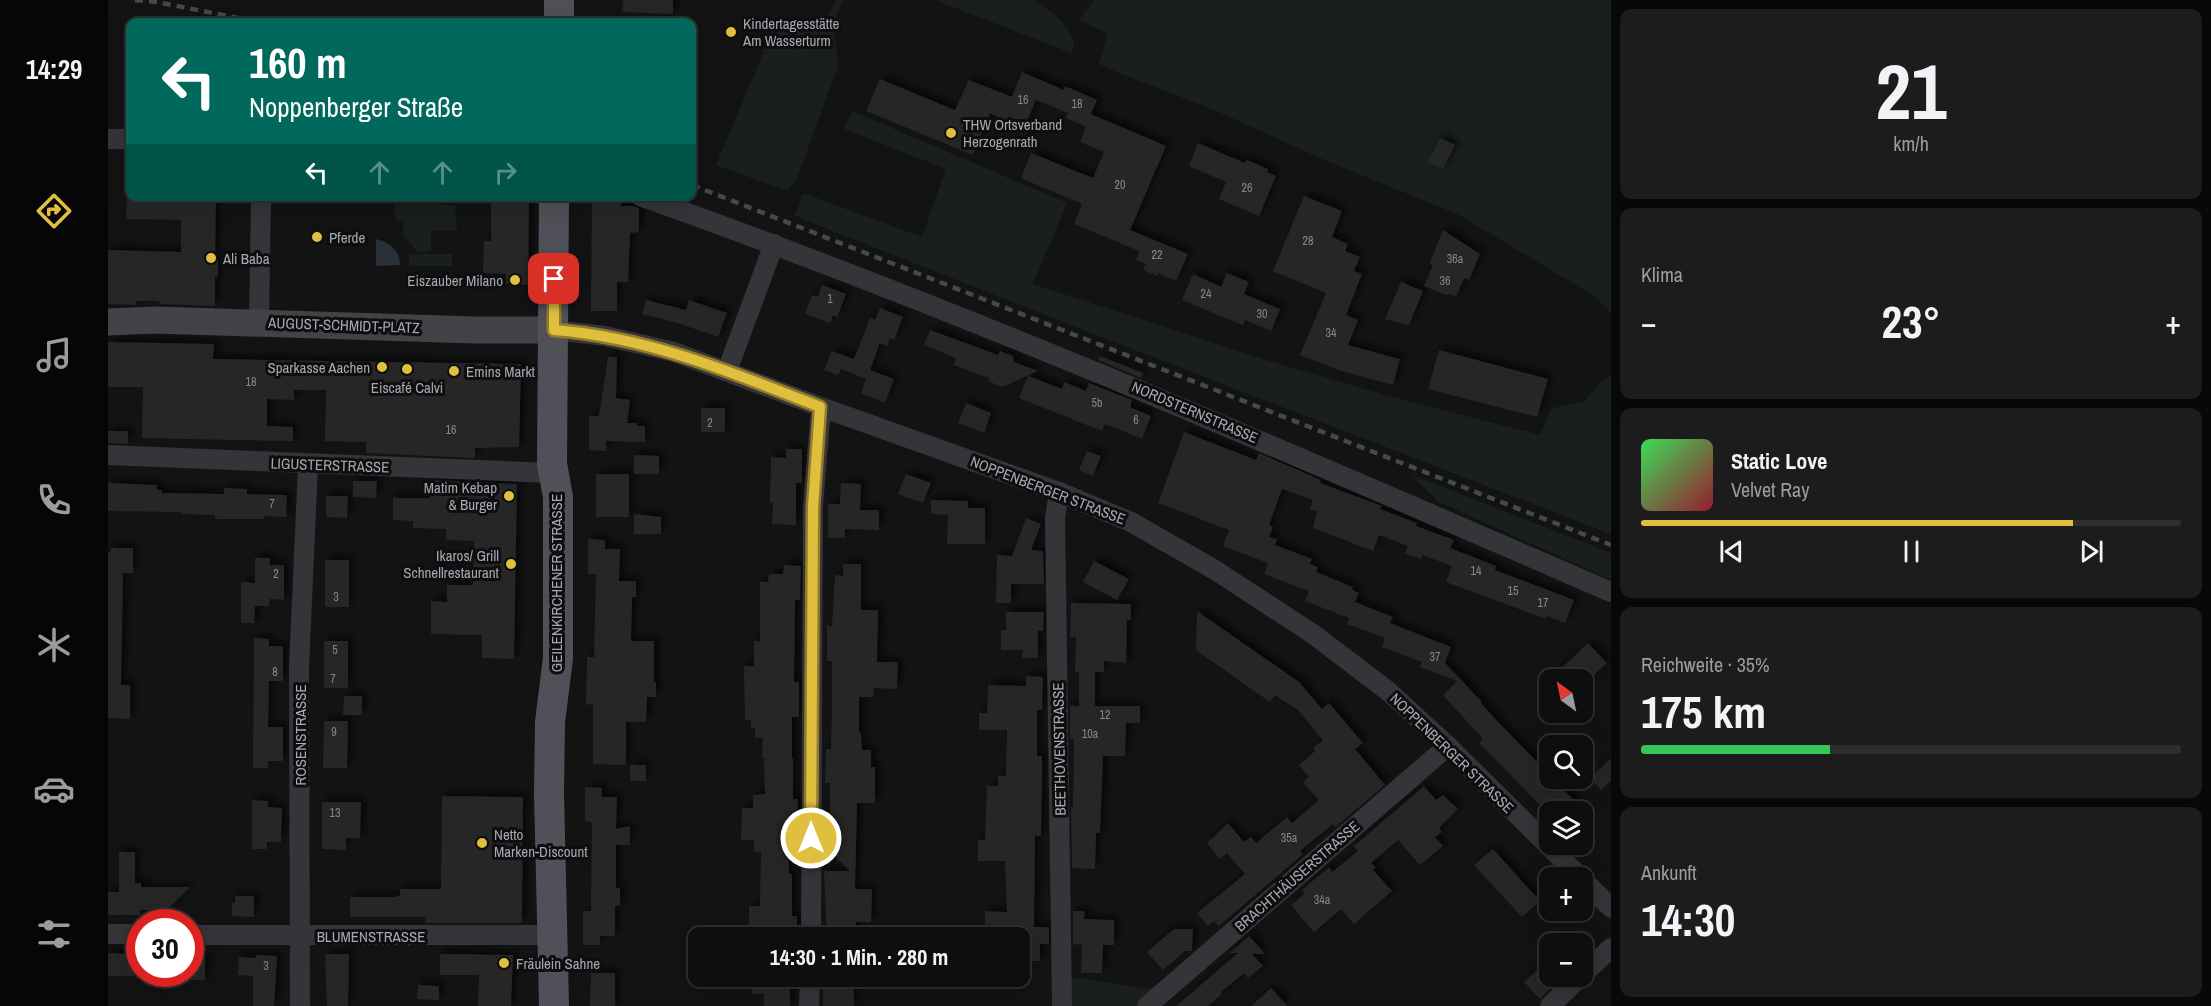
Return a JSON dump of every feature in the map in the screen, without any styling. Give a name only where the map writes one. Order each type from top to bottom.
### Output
[{"type":"main road","points":[[559,18],[560,0]]},
{"type":"main road","name":"GEILENKIRCHENER STRASSE","points":[[554,201],[552,474],[558,496],[558,658],[550,734],[554,1006]]},
{"type":"main road","points":[[108,322],[156,320],[259,323]]},
{"type":"main road","name":"AUGUST-SCHMIDT-PLATZ","points":[[259,323],[496,331],[554,330]]},
{"type":"street","points":[[108,138],[126,139]]},
{"type":"street","name":"AUGUST-SCHMIDT-PLATZ","points":[[259,323],[261,201]]},
{"type":"street","name":"NORDSTERNSTRASSE","points":[[654,201],[943,309],[1103,374],[1295,454],[1611,592]]},
{"type":"street","points":[[727,371],[774,244]]},
{"type":"street","name":"NOPPENBERGER STRASSE","points":[[554,330],[605,336],[674,352],[1059,492],[1131,522],[1215,570],[1313,634],[1388,691],[1448,746],[1571,867]]},
{"type":"street","points":[[811,927],[813,507],[820,407]]},
{"type":"street","name":"LIGUSTERSTRASSE","points":[[108,455],[552,474]]},
{"type":"street","name":"ROSENSTRASSE","points":[[300,1006],[300,668],[308,465]]},
{"type":"street","name":"BEETHOVENSTRASSE","points":[[1059,492],[1055,518],[1062,1006]]},
{"type":"street","name":"BRACHTHÄUSERSTRASSE","points":[[1147,1006],[1448,746]]},
{"type":"street","name":"NOPPENBERGER STRASSE","points":[[1593,889],[1611,907]]},
{"type":"street","points":[[108,934],[126,934]]},
{"type":"street","name":"BLUMENSTRASSE","points":[[204,935],[552,935]]},
{"type":"street","points":[[1593,965],[1611,948]]},
{"type":"street","points":[[809,1006],[810,987]]},
{"type":"street","points":[[1550,1006],[1570,987]]},
{"type":"shaded area","points":[[836,0],[843,0],[834,23],[838,66],[797,178],[787,191],[716,165],[774,23],[815,28],[828,17]]},
{"type":"shaded area","points":[[935,0],[1034,0],[1063,23],[1073,38],[1074,46],[1071,53]]},
{"type":"shaded area","points":[[1094,0],[1611,0],[1611,313],[1594,296],[1457,214],[1322,159],[1212,109],[1099,64],[1108,34],[1079,20]]},
{"type":"shaded area","points":[[852,111],[1067,203],[1033,284],[1266,360],[1385,395],[1540,435],[1552,408],[1584,402],[1600,382],[1611,376],[1611,534],[795,216],[803,193],[922,237],[946,169],[844,129]]},
{"type":"shaded area","points":[[395,201],[422,201],[455,206],[457,230],[431,231],[431,251],[418,252],[404,236],[403,223],[395,220]]},
{"type":"shaded area","points":[[376,239],[396,251],[400,265],[376,266]]},
{"type":"shaded area","points":[[409,254],[452,254],[452,266],[409,266]]},
{"type":"shaded area","points":[[1410,474],[1611,553],[1611,580],[1439,502]]},
{"type":"shaded area","points":[[1064,976],[1158,990],[1140,1006],[1064,1006]]},
{"type":"building","points":[[623,0],[673,0],[673,14],[622,12]]},
{"type":"building","points":[[1022,72],[1064,90],[1065,86],[1097,100],[1091,114],[1166,146],[1130,230],[1188,254],[1176,281],[1158,273],[1157,276],[1143,270],[1146,264],[1136,260],[1139,251],[1074,224],[1082,204],[1021,178],[1031,153],[1093,178],[1104,152],[1080,142],[1086,127],[1066,118],[1068,113],[1036,100],[1024,128],[990,113],[973,155],[866,111],[880,79],[955,110],[969,80],[1012,97]]},
{"type":"building","points":[[1440,138],[1455,145],[1443,169],[1428,162]]},
{"type":"building","points":[[1198,143],[1245,163],[1247,160],[1268,169],[1267,172],[1276,176],[1259,216],[1219,199],[1226,182],[1189,166]]},
{"type":"building","points":[[1304,196],[1342,211],[1332,237],[1348,244],[1345,251],[1360,257],[1354,271],[1362,274],[1346,315],[1358,320],[1348,345],[1400,359],[1393,385],[1338,370],[1300,355],[1326,293],[1273,271]]},
{"type":"building","points":[[127,201],[216,201],[215,260],[218,260],[218,277],[215,276],[215,306],[161,304],[158,301],[136,301],[136,305],[108,304],[108,250],[181,252],[181,220],[126,219]]},
{"type":"building","points":[[491,201],[529,201],[528,285],[506,284],[506,274],[483,273],[484,241],[491,241]]},
{"type":"building","points":[[592,201],[620,201],[621,206],[639,208],[639,232],[630,233],[628,282],[617,282],[617,311],[591,311]]},
{"type":"building","points":[[1443,230],[1480,254],[1469,280],[1464,278],[1456,297],[1424,286],[1433,265],[1429,264]]},
{"type":"building","points":[[1227,273],[1249,282],[1244,294],[1280,309],[1271,331],[1245,320],[1243,325],[1182,300],[1193,274],[1221,287]]},
{"type":"building","points":[[1401,282],[1423,291],[1409,325],[1385,319]]},
{"type":"building","points":[[822,285],[846,294],[837,317],[833,315],[830,323],[805,314],[812,295],[818,297]]},
{"type":"building","points":[[646,300],[686,310],[689,300],[727,313],[718,337],[678,323],[642,314]]},
{"type":"building","points":[[880,308],[903,317],[894,340],[890,338],[887,346],[880,343],[870,370],[894,379],[885,403],[861,393],[866,379],[841,369],[838,375],[824,370],[832,351],[854,359],[870,318],[875,320]]},
{"type":"building","points":[[930,330],[998,355],[1000,351],[1013,356],[1014,362],[1038,371],[1002,387],[988,381],[989,378],[954,365],[956,358],[924,345]]},
{"type":"building","points":[[108,342],[214,344],[213,359],[521,364],[519,447],[475,448],[475,458],[366,453],[366,442],[325,441],[326,390],[294,390],[294,400],[267,399],[267,426],[293,427],[293,441],[142,438],[143,387],[108,387]]},
{"type":"building","points":[[1439,350],[1548,379],[1537,417],[1428,389]]},
{"type":"building","points":[[1100,356],[1143,373],[1141,378],[1098,360]]},
{"type":"building","points":[[608,357],[617,357],[616,398],[630,400],[627,423],[645,426],[645,442],[606,441],[606,451],[589,450],[589,416],[599,416]]},
{"type":"building","points":[[1028,376],[1062,389],[1064,382],[1086,391],[1089,383],[1132,400],[1130,407],[1151,416],[1142,439],[1105,424],[1102,431],[1019,398]]},
{"type":"building","points":[[966,403],[991,413],[984,433],[958,423]]},
{"type":"building","points":[[701,408],[725,408],[725,432],[701,432]]},
{"type":"building","points":[[108,431],[128,431],[128,444],[108,443]]},
{"type":"building","points":[[1184,432],[1256,460],[1259,453],[1321,480],[1320,483],[1382,506],[1380,509],[1417,523],[1416,526],[1454,540],[1450,548],[1496,566],[1495,570],[1574,600],[1565,623],[1547,616],[1546,619],[1446,582],[1452,566],[1423,555],[1421,559],[1405,553],[1408,546],[1379,535],[1373,551],[1313,528],[1317,511],[1310,509],[1313,500],[1282,489],[1269,525],[1273,527],[1269,537],[1277,539],[1275,545],[1312,559],[1310,564],[1318,567],[1316,572],[1353,587],[1352,590],[1359,593],[1355,602],[1393,617],[1390,623],[1451,647],[1445,663],[1539,764],[1539,789],[1563,789],[1575,801],[1539,801],[1539,804],[1479,743],[1483,739],[1443,695],[1457,681],[1420,667],[1422,662],[1382,647],[1385,638],[1347,624],[1349,618],[1305,601],[1309,591],[1264,574],[1268,563],[1223,546],[1229,530],[1158,503]]},
{"type":"building","points":[[786,449],[802,449],[802,483],[796,483],[796,525],[772,524],[771,457],[786,458]]},
{"type":"building","points":[[1087,451],[1101,456],[1093,476],[1079,470]]},
{"type":"building","points":[[634,455],[659,456],[659,474],[634,474]]},
{"type":"building","points":[[596,474],[629,474],[629,517],[596,517]]},
{"type":"building","points":[[906,474],[931,483],[923,503],[898,494]]},
{"type":"building","points":[[430,480],[517,484],[514,659],[482,658],[482,635],[431,634],[431,601],[447,602],[447,585],[473,585],[474,541],[446,540],[446,529],[413,528],[413,521],[393,520],[393,498],[430,498]]},
{"type":"building","points":[[353,481],[377,481],[376,498],[353,497]]},
{"type":"building","points":[[108,483],[157,485],[157,490],[162,490],[162,493],[224,494],[224,488],[247,489],[247,494],[287,495],[286,517],[215,519],[215,515],[181,514],[181,512],[108,511]]},
{"type":"building","points":[[841,483],[861,484],[860,510],[879,510],[879,530],[845,529],[845,538],[828,538],[828,504],[840,504]]},
{"type":"building","points":[[326,496],[348,496],[347,518],[326,517]]},
{"type":"building","points":[[931,500],[968,501],[968,508],[985,508],[985,544],[947,544],[948,515],[931,514]]},
{"type":"building","points":[[634,514],[661,517],[661,534],[634,534]]},
{"type":"building","points":[[1026,518],[1041,524],[1031,550],[1043,551],[1044,584],[1011,584],[1011,603],[996,603],[997,555],[1012,556]]},
{"type":"building","points":[[588,539],[605,540],[605,549],[620,549],[619,581],[636,581],[636,597],[632,597],[631,641],[654,641],[656,697],[647,697],[646,722],[626,722],[626,765],[593,764],[593,705],[586,704],[587,657],[594,657],[596,574],[588,574]]},
{"type":"building","points":[[111,548],[133,548],[133,573],[123,573],[121,685],[130,685],[130,719],[108,718],[108,552],[111,552]]},
{"type":"building","points":[[255,558],[270,558],[270,565],[284,565],[284,600],[270,599],[269,606],[255,606],[254,623],[241,623],[241,582],[255,583]]},
{"type":"building","points":[[325,560],[349,560],[349,607],[325,607]]},
{"type":"building","points":[[1094,561],[1129,579],[1117,600],[1083,582]]},
{"type":"building","points":[[843,564],[861,564],[861,610],[878,610],[877,662],[898,662],[897,689],[874,688],[873,697],[859,697],[859,732],[861,733],[862,750],[871,750],[871,767],[875,767],[875,803],[857,803],[855,889],[872,889],[871,922],[856,922],[856,927],[827,927],[824,871],[850,871],[830,852],[830,783],[825,783],[826,749],[831,749],[832,705],[832,661],[827,661],[827,626],[832,626],[835,575],[843,576]]},
{"type":"building","points":[[784,565],[801,566],[800,600],[795,600],[794,682],[799,682],[799,717],[792,717],[793,799],[798,799],[798,833],[789,833],[792,916],[797,916],[797,927],[749,927],[749,906],[760,906],[761,852],[754,852],[754,840],[741,840],[742,808],[753,808],[753,795],[765,794],[763,738],[755,738],[755,728],[751,728],[751,720],[745,720],[744,666],[754,666],[754,641],[760,641],[760,582],[768,582],[769,574],[783,574]]},
{"type":"building","points":[[1071,603],[1131,604],[1131,620],[1127,620],[1126,663],[1104,661],[1104,672],[1095,672],[1095,706],[1140,706],[1140,723],[1126,723],[1125,756],[1103,756],[1100,833],[1096,833],[1095,869],[1072,868],[1071,807],[1073,807],[1074,739],[1070,739],[1070,706],[1079,706],[1079,672],[1075,672],[1076,637],[1070,637]]},
{"type":"building","points":[[1197,611],[1299,682],[1322,709],[1329,703],[1363,743],[1355,749],[1385,785],[1338,825],[1335,827],[1333,824],[1300,851],[1303,854],[1219,926],[1214,921],[1208,926],[1197,913],[1245,874],[1227,853],[1220,859],[1207,843],[1228,823],[1244,842],[1251,837],[1256,843],[1287,817],[1292,823],[1319,800],[1303,782],[1309,777],[1299,765],[1315,751],[1313,748],[1323,740],[1298,710],[1275,695],[1270,702],[1196,650]]},
{"type":"building","points":[[1006,612],[1044,612],[1043,631],[1038,631],[1038,658],[1022,658],[1023,650],[1001,650],[1001,630],[1006,630]]},
{"type":"building","points":[[254,638],[269,639],[269,646],[283,646],[283,681],[269,681],[268,727],[283,727],[283,761],[268,761],[268,768],[253,768]]},
{"type":"building","points":[[324,641],[348,641],[348,688],[324,688]]},
{"type":"building","points":[[1588,643],[1607,663],[1593,676],[1593,669],[1561,669]]},
{"type":"building","points":[[1026,676],[1043,677],[1042,710],[1037,710],[1037,756],[1042,756],[1042,777],[1041,836],[1035,836],[1034,927],[1049,927],[1049,944],[1040,944],[1040,961],[1030,961],[1030,927],[985,927],[985,911],[1007,912],[1005,861],[978,861],[978,840],[985,840],[987,786],[998,786],[998,776],[1006,776],[1007,730],[979,730],[979,713],[987,713],[988,685],[1026,686]]},
{"type":"building","points":[[344,696],[362,696],[362,715],[343,715]]},
{"type":"building","points":[[324,721],[348,721],[347,768],[323,768]]},
{"type":"building","points":[[1611,758],[1611,781],[1601,790],[1593,781],[1593,775]]},
{"type":"building","points":[[630,765],[646,765],[646,781],[630,781]]},
{"type":"building","points":[[1424,786],[1436,800],[1443,795],[1458,809],[1439,828],[1442,832],[1435,837],[1443,846],[1420,865],[1398,840],[1371,863],[1376,868],[1373,870],[1392,891],[1354,924],[1341,909],[1314,932],[1291,905],[1305,893],[1302,890],[1329,867],[1332,872],[1358,851],[1354,846]]},
{"type":"building","points":[[585,787],[602,788],[602,797],[617,797],[616,829],[630,826],[630,845],[616,845],[616,888],[620,888],[620,906],[615,906],[615,936],[600,936],[600,945],[583,945],[583,911],[591,911],[592,822],[585,821]]},
{"type":"building","name":"Netto Marken-Discount","points":[[442,796],[523,797],[522,923],[426,923],[426,917],[350,917],[350,897],[396,897],[396,895],[400,896],[400,889],[441,889]]},
{"type":"building","points":[[252,800],[268,801],[268,807],[282,808],[281,842],[267,842],[267,849],[252,849]]},
{"type":"building","points":[[322,802],[361,802],[360,838],[346,838],[346,850],[322,849]]},
{"type":"building","points":[[1493,849],[1539,902],[1522,917],[1474,865]]},
{"type":"building","points":[[119,852],[135,852],[135,883],[141,883],[141,887],[190,887],[168,909],[126,909],[126,915],[108,915],[108,892],[119,892]]},
{"type":"building","points":[[235,896],[254,896],[254,917],[232,916],[232,903],[235,903]]},
{"type":"building","points":[[1073,911],[1085,911],[1084,919],[1114,920],[1114,945],[1103,945],[1102,973],[1081,973],[1082,945],[1073,944]]},
{"type":"building","points":[[1174,929],[1193,929],[1192,951],[1185,951],[1163,970],[1147,952]]},
{"type":"building","points":[[1249,936],[1265,954],[1252,954],[1263,966],[1248,978],[1244,973],[1208,1006],[1176,1006],[1238,953],[1230,953]]},
{"type":"building","points":[[108,953],[126,954],[126,976],[108,976]]},
{"type":"building","points":[[325,954],[349,954],[348,1006],[327,1006]]},
{"type":"building","points":[[440,954],[513,955],[511,1006],[478,1006],[479,975],[440,975]]},
{"type":"building","points":[[204,955],[205,955],[204,980]]},
{"type":"building","points":[[256,955],[277,956],[274,1006],[253,1006],[253,976],[238,975],[239,957],[256,958]]},
{"type":"building","points":[[1537,970],[1539,987],[1552,987],[1540,999],[1524,982]]},
{"type":"building","points":[[591,973],[615,973],[615,1006],[590,1006]]},
{"type":"building","points":[[418,985],[439,986],[439,1000],[417,999]]},
{"type":"building","points":[[752,987],[790,987],[790,1006],[764,1006],[764,994],[752,994]]},
{"type":"building","points":[[823,987],[854,987],[854,1006],[823,1006]]},
{"type":"building","points":[[1271,988],[1287,1006],[1251,1006]]},
{"type":"railway","points":[[135,0],[157,2],[238,18]]},
{"type":"railway","points":[[696,187],[1611,545]]},
{"type":"place","name":"Kindertagesstätte Am Wasserturm","points":[[731,32]]},
{"type":"place","name":"THW Ortsverband Herzogenrath","points":[[951,133]]},
{"type":"place","name":"Pferde","points":[[317,237]]},
{"type":"place","name":"Ali Baba","points":[[211,258]]},
{"type":"place","name":"Eiszauber Milano","points":[[515,280]]},
{"type":"place","name":"Sparkasse Aachen","points":[[382,367]]},
{"type":"place","name":"Eiscafé Calvi","points":[[407,369]]},
{"type":"place","name":"Emins Markt","points":[[454,371]]},
{"type":"place","name":"Matim Kebap & Burger","points":[[509,496]]},
{"type":"place","name":"Ikaros/ Grill Schnellrestaurant","points":[[511,564]]},
{"type":"place","name":"Netto Marken-Discount","points":[[482,843]]},
{"type":"place","name":"Fräulein Sahne","points":[[504,963]]},
{"type":"route","points":[[554,279],[554,330],[605,336],[674,352],[820,407],[813,507],[811,838]]}]
